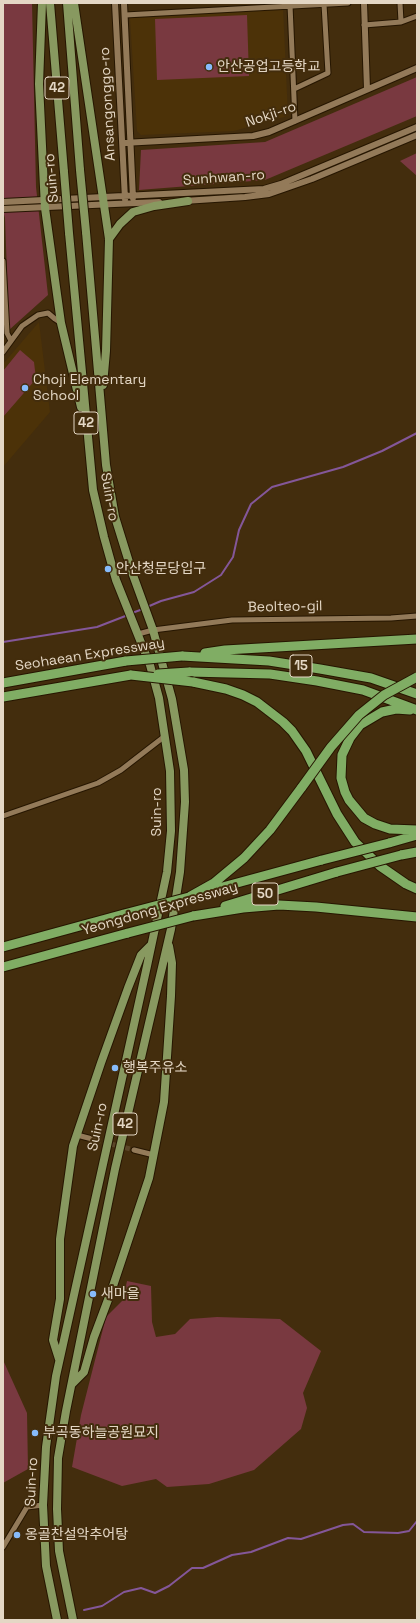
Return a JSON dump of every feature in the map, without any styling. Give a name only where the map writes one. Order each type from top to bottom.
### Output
[{"type":"highway","points":[[182,656],[225,650],[417,639]]},
{"type":"highway","name":"Seohaean Expressway","points":[[3,683],[126,661],[182,656],[269,661],[320,669],[371,678],[417,694]]},
{"type":"highway","name":"Seohaean Expressway","points":[[3,697],[131,675],[189,672],[270,674],[363,690],[417,710]]},
{"type":"highway","points":[[131,675],[193,682],[226,689],[257,702],[292,731],[306,751],[337,814],[355,842],[380,866],[406,884],[417,889]]},
{"type":"highway","points":[[189,896],[214,883],[249,854],[270,830],[331,747],[359,715],[384,695],[417,677]]},
{"type":"highway","points":[[417,710],[388,710],[374,715],[360,725],[345,747],[342,755],[341,769],[345,792],[364,818],[375,824],[390,829],[417,830]]},
{"type":"highway","name":"Yeongdong Expressway","points":[[3,947],[417,835]]},
{"type":"highway","name":"Yeongdong Expressway","points":[[3,967],[193,916],[337,872],[417,852]]},
{"type":"highway","points":[[193,916],[243,908],[279,905],[316,907],[417,917]]},
{"type":"main road","points":[[42,3],[39,84],[44,204],[61,322],[88,436]]},
{"type":"main road","name":"Suin-ro","points":[[50,3],[69,233],[93,490],[116,580],[150,665],[159,698],[170,771],[172,831],[167,872],[152,944],[60,1360],[46,1447],[42,1505],[46,1566],[58,1620]]},
{"type":"main road","name":"Suin-ro","points":[[67,3],[106,465],[115,516],[133,575],[153,630],[172,699],[184,770],[185,802],[180,872],[168,941],[115,1169],[71,1385],[58,1458],[57,1509],[59,1551],[72,1620]]},
{"type":"main road","points":[[74,3],[109,239],[106,351],[101,410]]},
{"type":"main road","points":[[109,239],[120,224],[133,212],[154,206],[188,200]]},
{"type":"main road","points":[[71,1385],[84,1372],[94,1337],[150,1178],[164,1102],[172,996],[172,963],[168,941]]},
{"type":"main road","points":[[60,1360],[54,1340],[60,1299],[60,1239],[73,1146],[128,988],[141,955],[152,944]]},
{"type":"street","name":"Ansangonggo-ro","points":[[115,3],[126,203]]},
{"type":"street","name":"Ansangonggo-ro","points":[[124,3],[133,203]]},
{"type":"street","points":[[125,15],[241,5],[348,3]]},
{"type":"street","points":[[364,3],[367,89]]},
{"type":"street","points":[[400,3],[401,22]]},
{"type":"street","points":[[294,89],[328,74],[324,4]]},
{"type":"street","points":[[290,5],[295,121]]},
{"type":"street","points":[[364,25],[401,22],[417,16]]},
{"type":"street","name":"Nokji-ro","points":[[123,143],[253,136],[269,132],[417,68]]},
{"type":"street","name":"Sunhwan-ro","points":[[44,204],[103,196],[264,189],[281,184],[417,127]]},
{"type":"street","name":"Sunhwan-ro","points":[[44,204],[104,205],[245,197],[269,194],[312,179],[417,135]]},
{"type":"street","points":[[3,202],[44,204]]},
{"type":"street","points":[[3,210],[44,204]]},
{"type":"street","points":[[3,261],[5,335],[11,341]]},
{"type":"street","points":[[3,352],[22,326],[38,315],[48,313],[55,320],[61,322]]},
{"type":"street","name":"Beolteo-gil","points":[[136,631],[232,620],[391,618],[417,616]]},
{"type":"street","points":[[3,816],[98,784],[121,770],[165,736]]},
{"type":"street","points":[[77,1135],[96,1140]]},
{"type":"street","points":[[134,1150],[154,1155]]},
{"type":"street","points":[[3,1547],[26,1507],[42,1505]]},
{"type":"shaded area","points":[[3,3],[32,3],[36,187],[48,295],[9,330],[5,218],[3,210]]},
{"type":"shaded area","name":"안산공업고등학교","points":[[283,7],[288,116],[234,131],[141,135],[137,131],[130,18]]},
{"type":"shaded area","points":[[247,15],[249,76],[157,80],[155,19]]},
{"type":"shaded area","points":[[417,77],[417,116],[265,180],[139,190],[141,150],[265,142]]},
{"type":"shaded area","points":[[417,153],[417,176],[400,161]]},
{"type":"shaded area","name":"Choji Elementary School","points":[[39,322],[50,412],[3,467],[3,364]]},
{"type":"shaded area","points":[[20,350],[34,362],[36,379],[3,417],[3,371]]},
{"type":"shaded area","points":[[127,1281],[151,1286],[152,1322],[156,1337],[175,1334],[190,1319],[217,1317],[280,1319],[321,1351],[303,1393],[307,1408],[301,1429],[254,1470],[209,1484],[167,1487],[156,1479],[122,1486],[72,1467],[81,1415],[106,1317],[123,1300]]},
{"type":"shaded area","points":[[3,1360],[27,1413],[28,1469],[3,1483]]},
{"type":"waterway","points":[[147,607],[161,601],[194,592],[221,575],[233,557],[239,530],[251,504],[272,487],[343,467],[382,451],[417,433]]},
{"type":"waterway","points":[[132,613],[143,609]]},
{"type":"waterway","points":[[3,642],[97,627],[128,615]]},
{"type":"waterway","points":[[84,1610],[102,1606],[124,1592],[141,1588],[155,1593],[169,1586],[192,1568],[203,1568],[232,1555],[251,1552],[288,1538],[301,1539],[343,1525],[353,1524],[364,1532],[398,1533],[409,1531],[417,1521]]},
{"type":"tunnel","points":[[96,1140],[134,1150]]},
{"type":"place","name":"안산공업고등학교","points":[[209,67]]},
{"type":"place","name":"Choji Elementary School","points":[[25,388]]},
{"type":"place","name":"안산청문당입구","points":[[108,569]]},
{"type":"place","name":"행복주유소","points":[[115,1068]]},
{"type":"place","name":"새마을","points":[[93,1294]]},
{"type":"place","name":"부곡동하늘공원묘지","points":[[35,1433]]},
{"type":"place","name":"옹골찬설악추어탕","points":[[17,1535]]}]
